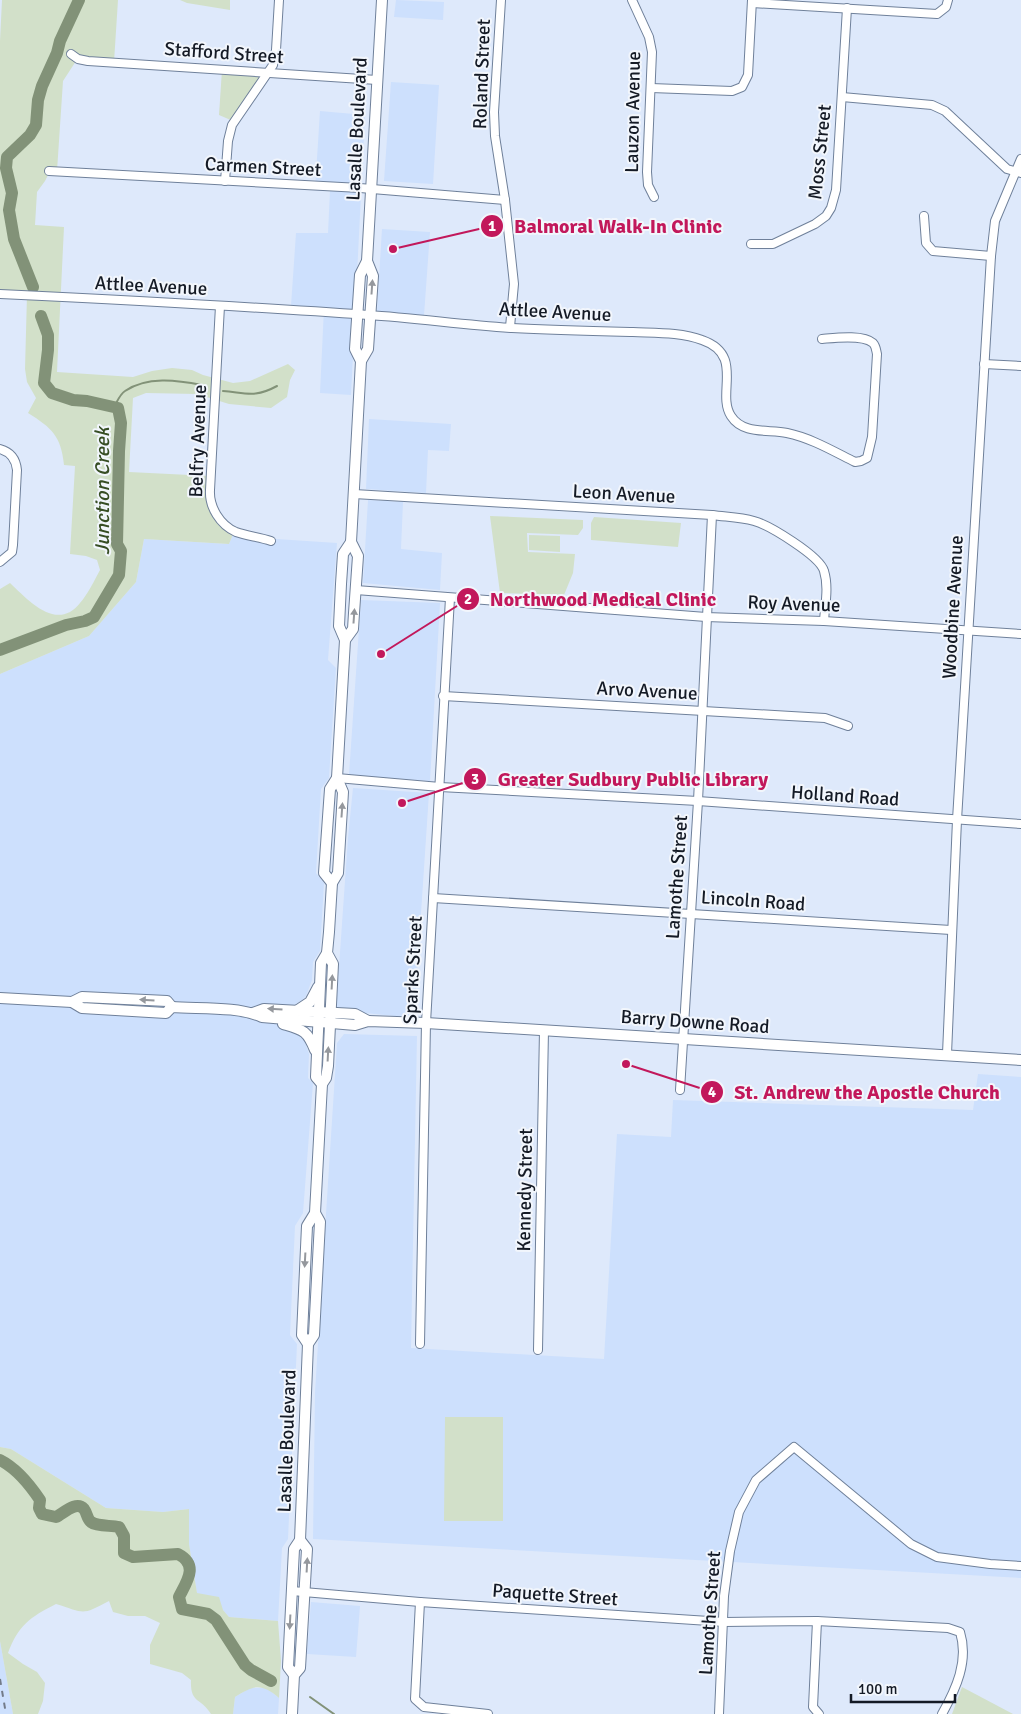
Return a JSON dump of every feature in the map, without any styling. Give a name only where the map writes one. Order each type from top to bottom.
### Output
[{"type":"main road","name":"Lasalle Boulevard","points":[[294,1674],[288,1667],[294,1549],[300,1540],[308,1344],[314,1335],[320,1222],[315,1213],[322,1084],[326,1078],[333,964],[328,953],[332,883],[324,873],[330,789],[337,778],[345,640],[338,626],[343,554],[351,542],[361,361],[368,349],[372,276],[367,260],[382,0]]},
{"type":"main road","name":"Lasalle Boulevard","points":[[361,361],[355,348],[360,275],[367,260]]},
{"type":"main road","name":"Lasalle Boulevard","points":[[345,640],[353,629],[356,590],[358,556],[351,542]]},
{"type":"main road","name":"Lasalle Boulevard","points":[[322,1084],[316,1077],[320,982],[321,963],[328,953]]},
{"type":"main road","points":[[298,1010],[314,997],[320,982]]},
{"type":"main road","name":"Barry Downe Road","points":[[0,998],[72,1002],[82,997],[167,1001],[172,1007],[253,1013],[268,1018],[330,1017],[355,1014],[368,1021],[426,1022],[1021,1060]]},
{"type":"main road","name":"Barry Downe Road","points":[[253,1013],[264,1009],[298,1010],[319,1017]]},
{"type":"main road","points":[[268,1018],[304,1030],[311,1039],[317,1055]]},
{"type":"main road","name":"Lasalle Boulevard","points":[[292,1714],[294,1674],[300,1668],[307,1549],[300,1540]]},
{"type":"street","points":[[225,181],[228,140],[232,125],[273,65],[276,50],[279,0]]},
{"type":"street","name":"Roland Street","points":[[501,0],[494,112],[495,136],[505,200],[514,284],[510,327]]},
{"type":"street","name":"Lauzon Avenue","points":[[632,0],[649,37],[652,52],[646,172],[648,185],[654,197]]},
{"type":"street","points":[[651,88],[732,91],[742,87],[748,75],[752,1],[936,14],[946,7],[948,0]]},
{"type":"street","name":"Moss Street","points":[[752,244],[773,244],[815,224],[826,216],[832,208],[836,190],[847,8]]},
{"type":"street","name":"Stafford Street","points":[[71,54],[78,59],[88,61],[377,80]]},
{"type":"street","points":[[842,97],[932,105],[945,111],[1007,168],[1018,173]]},
{"type":"street","name":"Woodbine Avenue","points":[[946,1054],[967,631],[991,256],[995,221],[1018,173],[1021,159]]},
{"type":"street","name":"Carmen Street","points":[[49,171],[370,189],[505,200]]},
{"type":"street","points":[[924,216],[926,243],[933,251],[991,256]]},
{"type":"street","name":"Attlee Avenue","points":[[0,294],[358,314],[510,327],[672,334],[701,339],[714,346],[724,358],[728,377],[727,403],[731,416],[740,425],[747,428],[785,432],[804,437],[855,462],[861,462],[867,458],[872,437],[876,347],[867,340],[841,337],[822,340]]},
{"type":"street","name":"Belfry Avenue","points":[[220,306],[210,490],[211,505],[221,520],[235,532],[271,541]]},
{"type":"street","points":[[984,364],[1021,366]]},
{"type":"street","points":[[0,449],[6,450],[12,456],[16,462],[17,470],[12,552],[0,562]]},
{"type":"street","name":"Leon Avenue","points":[[354,494],[712,515],[752,520],[770,526],[815,558],[824,569],[826,583],[824,621]]},
{"type":"street","name":"Lamothe Street","points":[[680,1090],[698,801],[712,515]]},
{"type":"street","name":"Roy Avenue","points":[[356,590],[706,617],[824,621],[1021,634]]},
{"type":"street","name":"Sparks Street","points":[[420,1344],[426,1022],[450,598]]},
{"type":"street","name":"Arvo Avenue","points":[[443,696],[825,718],[848,726]]},
{"type":"street","name":"Holland Road","points":[[337,778],[440,787],[698,801],[1021,824]]},
{"type":"street","name":"Lincoln Road","points":[[433,898],[951,930]]},
{"type":"street","name":"Kennedy Street","points":[[538,1350],[544,1030]]},
{"type":"street","name":"Lamothe Street","points":[[719,1714],[724,1596],[730,1551],[739,1512],[756,1480],[794,1447],[912,1544],[937,1557],[1021,1566]]},
{"type":"street","name":"Paquette Street","points":[[292,1591],[420,1602],[724,1622],[817,1621],[948,1628],[960,1632],[964,1644],[960,1677],[942,1714]]},
{"type":"street","points":[[420,1602],[415,1699],[424,1707],[488,1714]]},
{"type":"street","points":[[817,1621],[813,1707],[818,1714]]},
{"type":"shaded area","points":[[396,0],[444,2],[443,20],[394,17]]},
{"type":"shaded area","points":[[391,82],[439,85],[433,184],[384,181]]},
{"type":"shaded area","points":[[320,111],[365,115],[351,395],[320,393],[324,308],[291,306],[296,233],[328,233],[330,191],[315,190]]},
{"type":"shaded area","points":[[382,229],[430,232],[424,315],[377,312]]},
{"type":"shaded area","points":[[369,419],[451,424],[449,451],[428,450],[426,493],[366,489]]},
{"type":"shaded area","points":[[368,500],[403,502],[401,549],[442,553],[440,590],[363,583]]},
{"type":"shaded area","points":[[234,532],[261,538],[337,543],[328,660],[336,668],[329,778],[321,789],[316,873],[324,883],[320,951],[313,962],[312,980],[306,996],[287,1009],[257,1018],[296,1029],[304,1039],[309,1054],[308,1078],[313,1083],[303,1213],[295,1226],[290,1335],[297,1344],[288,1539],[282,1548],[278,1621],[229,1617],[223,1610],[197,1594],[189,1544],[189,1509],[163,1512],[106,1508],[11,1449],[0,1447],[0,674],[89,636],[136,582],[144,539],[229,544]]},
{"type":"shaded area","points":[[361,600],[440,603],[430,781],[354,777],[349,775]]},
{"type":"shaded area","points":[[353,788],[429,793],[414,1018],[336,1010]]},
{"type":"shaded area","points":[[344,1034],[417,1036],[411,1348],[604,1359],[617,1134],[671,1137],[673,1100],[973,1110],[978,1074],[1021,1077],[1021,1578],[313,1539],[315,1393],[324,1245],[337,1043]]},
{"type":"shaded area","points":[[311,1602],[360,1606],[356,1657],[307,1654]]},
{"type":"shaded area","points":[[0,1641],[13,1714],[0,1714]]},
{"type":"shaded area","points":[[250,1688],[267,1688],[279,1698],[278,1714],[233,1714],[235,1697]]},
{"type":"green space","points":[[2,0],[118,0],[114,62],[78,58],[63,81],[57,171],[50,171],[37,192],[35,225],[64,227],[57,372],[133,377],[152,371],[172,368],[192,370],[233,383],[250,381],[288,364],[295,370],[290,380],[287,397],[271,408],[229,404],[197,394],[146,393],[133,398],[129,472],[210,476],[210,505],[234,532],[229,544],[144,539],[136,582],[89,636],[0,674],[0,589],[10,583],[34,605],[44,611],[62,615],[71,611],[80,603],[100,570],[97,560],[86,556],[70,554],[75,466],[64,465],[63,455],[54,434],[43,423],[28,413],[36,398],[27,382],[25,369],[27,295],[0,294],[0,41]]},
{"type":"green space","points":[[180,0],[230,0],[230,10],[187,3]]},
{"type":"green space","points":[[222,70],[266,73],[233,121],[219,115]]},
{"type":"green space","points":[[490,516],[583,520],[583,528],[578,535],[527,533],[528,552],[575,554],[573,573],[564,595],[500,593]]},
{"type":"green space","points":[[594,517],[681,523],[678,547],[591,540],[591,523]]},
{"type":"green space","points":[[529,535],[560,536],[560,552],[529,550]]},
{"type":"green space","points":[[445,1417],[503,1417],[503,1521],[444,1521]]},
{"type":"green space","points":[[0,1447],[11,1449],[106,1508],[163,1512],[189,1509],[189,1544],[197,1593],[219,1597],[223,1610],[229,1617],[278,1621],[281,1661],[279,1698],[267,1690],[257,1687],[235,1697],[233,1714],[211,1714],[194,1697],[191,1680],[182,1673],[150,1664],[150,1645],[160,1623],[145,1616],[128,1616],[113,1612],[109,1601],[83,1612],[56,1604],[26,1623],[16,1636],[8,1653],[37,1672],[45,1683],[43,1701],[38,1714],[13,1714],[0,1641]]},
{"type":"green space","points":[[962,1687],[1013,1714],[952,1714]]},
{"type":"waterway","name":"Junction Creek","points":[[33,287],[14,239],[9,210],[12,193],[6,168],[7,157],[30,135],[36,125],[38,100],[42,86],[79,0]]},
{"type":"waterway","name":"Junction Creek","points":[[0,650],[66,625],[94,617],[119,575],[121,551],[117,544],[121,423],[118,408],[73,400],[52,393],[44,383],[48,335],[41,316]]},
{"type":"waterway","points":[[114,407],[123,392],[143,383],[162,380],[202,385]]},
{"type":"waterway","points":[[223,391],[257,393],[277,386]]},
{"type":"waterway","name":"Junction Creek","points":[[0,1460],[17,1472],[32,1489],[40,1500],[39,1508],[42,1514],[56,1517],[73,1507],[81,1507],[94,1524],[119,1527],[124,1536],[124,1553],[133,1557],[178,1554],[184,1558],[190,1568],[188,1579],[179,1597],[182,1609],[208,1614],[216,1620],[245,1665],[271,1681]]},
{"type":"waterway","name":"Junction Creek","points":[[310,1697],[334,1714]]},
{"type":"railway","points":[[0,1679],[6,1714]]},
{"type":"place","name":"Balmoral Walk-In Clinic","points":[[393,249]]},
{"type":"place","name":"Northwood Medical Clinic","points":[[381,654]]},
{"type":"place","name":"Greater Sudbury Public Library","points":[[402,803]]},
{"type":"place","name":"St. Andrew the Apostle Church","points":[[626,1064]]}]
